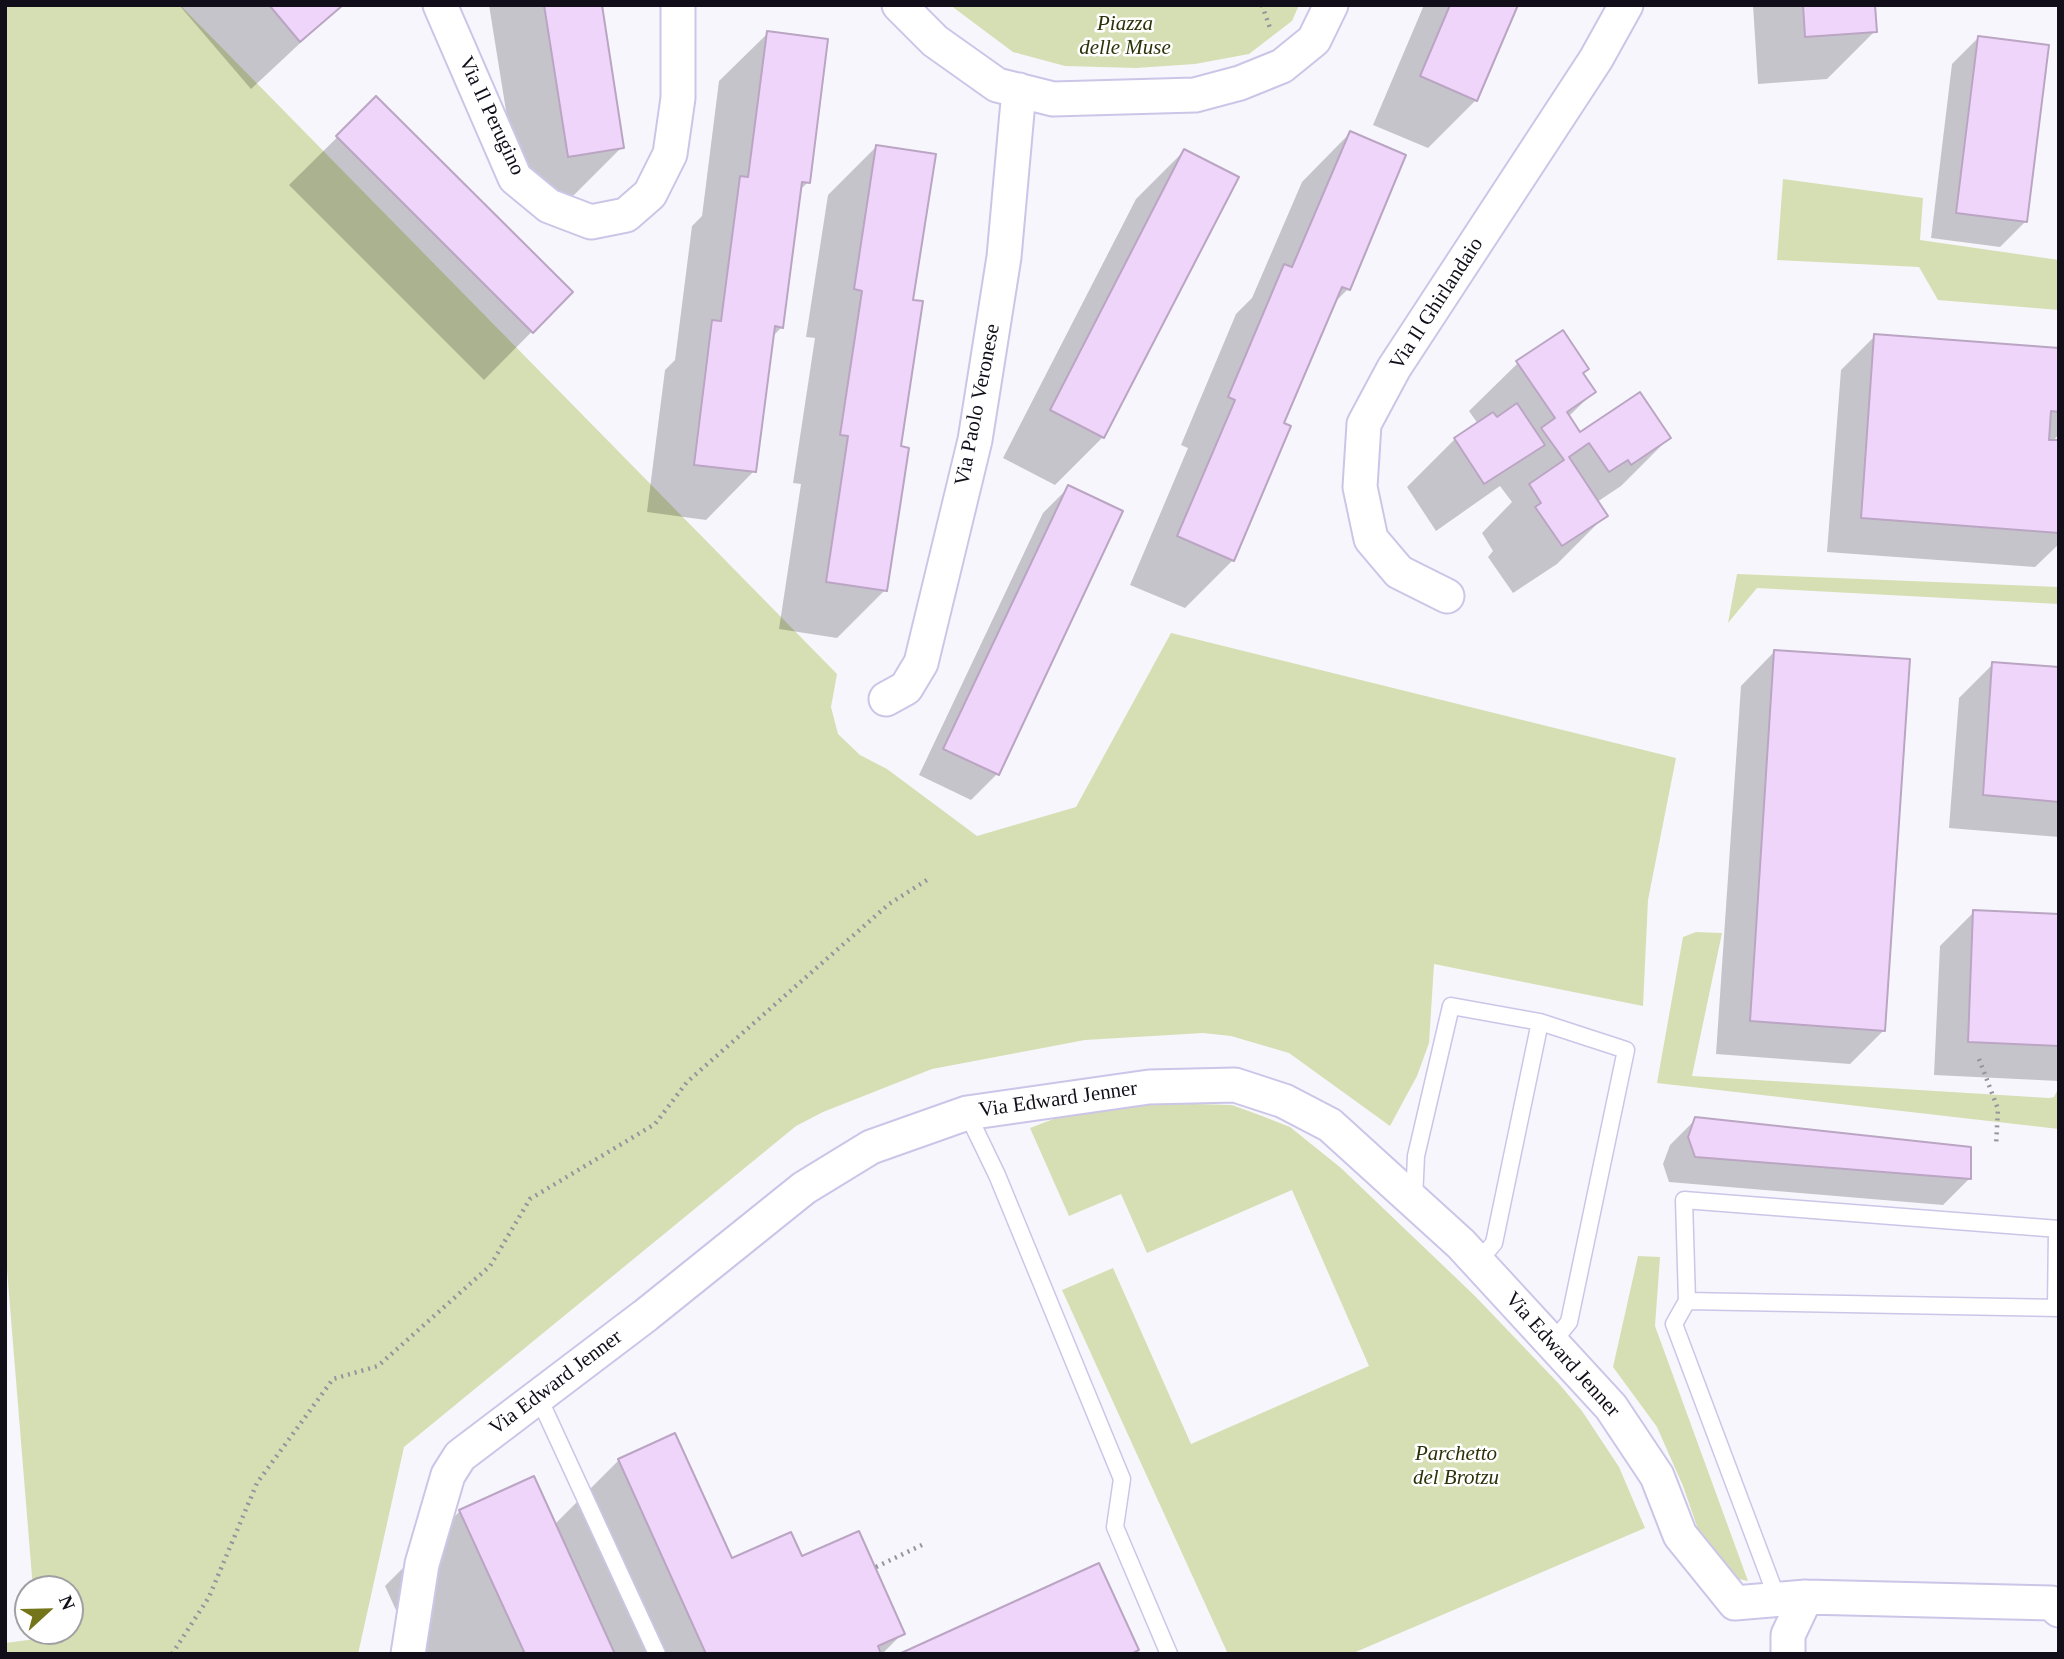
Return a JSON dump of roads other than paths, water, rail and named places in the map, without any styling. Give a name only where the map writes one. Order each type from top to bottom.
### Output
[{"type":"street","name":"Via Il Perugino","points":[[440,5],[515,178],[549,206],[591,222],[626,215],[650,194],[670,154],[678,98],[678,5]]},
{"type":"street","points":[[899,5],[935,41],[997,85],[1053,99],[1195,95],[1240,83],[1282,66],[1314,40],[1331,5]]},
{"type":"street","name":"Via Il Ghirlandaio","points":[[1447,596],[1399,572],[1371,539],[1360,487],[1364,424],[1394,368],[1596,59],[1626,5]]},
{"type":"street","name":"Via Paolo Veronese","points":[[886,699],[906,688],[921,663],[975,440],[1004,257],[1018,90]]},
{"type":"street","name":"Via Edward Jenner","points":[[408,1654],[422,1564],[448,1475],[460,1456],[804,1188],[871,1147],[967,1113],[1149,1087],[1235,1086],[1284,1101],[1330,1125],[1478,1262],[1611,1407],[1657,1476],[1680,1535],[1735,1603],[1791,1598]]},
{"type":"street","points":[[1788,1654],[1791,1598],[2056,1605]]},
{"type":"lane","points":[[1414,1201],[1416,1156],[1451,1006],[1540,1022],[1626,1050],[1569,1322],[1552,1343]]},
{"type":"lane","points":[[1478,1262],[1494,1243],[1540,1022]]},
{"type":"lane","points":[[967,1113],[997,1175],[1122,1479],[1115,1527],[1169,1654]]},
{"type":"lane","points":[[1687,1301],[2057,1308],[2058,1229],[1684,1200],[1687,1301],[1674,1324],[1791,1598]]},
{"type":"lane","points":[[538,1396],[657,1654]]},
{"type":"park label","name":"Piazza delle Muse","points":[[1125,36]]},
{"type":"park label","name":"Parchetto del Brotzu","points":[[1456,1466]]}]
